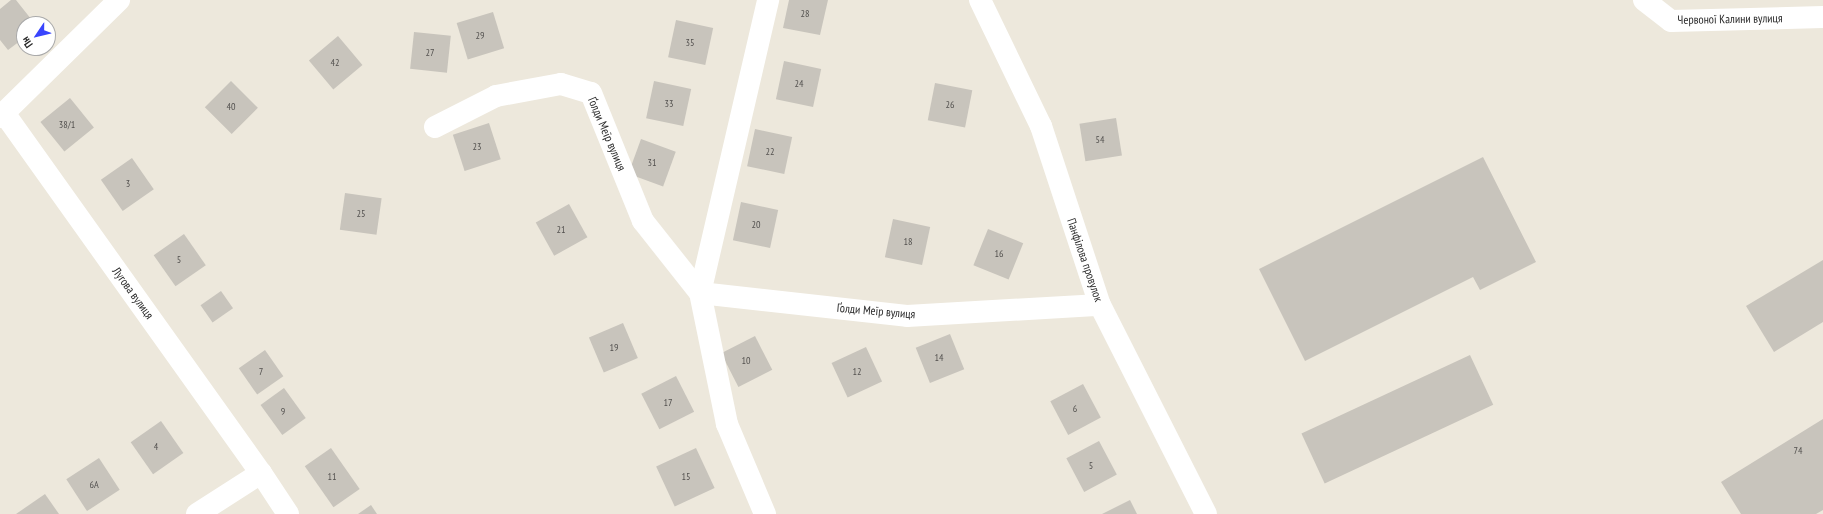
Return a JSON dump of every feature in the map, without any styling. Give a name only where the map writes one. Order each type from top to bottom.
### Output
[{"type":"street","points":[[2,115],[119,0]]},
{"type":"street","name":"Ґолди Меїр вулиця","points":[[765,514],[727,424],[700,293],[768,0]]},
{"type":"street","name":"Панфілова провулок","points":[[980,0],[1041,126],[1100,305],[1206,514]]},
{"type":"street","name":"Червоної Калини вулиця","points":[[1644,0],[1671,21],[1823,17]]},
{"type":"street","name":"Ґолди Меїр вулиця","points":[[435,127],[496,96],[561,84],[591,93],[643,220],[700,293],[907,316],[1100,305]]},
{"type":"street","name":"Лугова вулиця","points":[[2,115],[261,472],[288,514]]},
{"type":"street","points":[[197,514],[261,472]]},
{"type":"building","points":[[11,0],[16,0],[29,16],[16,16],[16,44],[8,50],[0,40],[0,9]]},
{"type":"building","points":[[789,0],[828,0],[820,35],[783,28]]},
{"type":"building","points":[[493,12],[504,48],[468,59],[457,23]]},
{"type":"building","points":[[676,20],[713,28],[705,65],[668,57]]},
{"type":"building","points":[[414,32],[451,36],[447,73],[410,69]]},
{"type":"building","points":[[338,36],[362,65],[333,90],[309,60]]},
{"type":"building","points":[[784,61],[821,69],[813,107],[776,99]]},
{"type":"building","points":[[231,81],[258,108],[232,134],[205,107]]},
{"type":"building","points":[[654,81],[691,89],[683,126],[646,118]]},
{"type":"building","points":[[935,83],[972,90],[965,128],[928,120]]},
{"type":"building","points":[[70,98],[94,128],[64,151],[40,122]]},
{"type":"building","points":[[1116,118],[1122,156],[1085,161],[1079,124]]},
{"type":"building","points":[[489,123],[501,159],[465,171],[453,135]]},
{"type":"building","points":[[755,129],[792,137],[784,174],[747,166]]},
{"type":"building","points":[[641,139],[676,152],[663,186],[628,174]]},
{"type":"building","points":[[1483,157],[1536,262],[1480,290],[1473,277],[1305,361],[1259,269]]},
{"type":"building","points":[[132,158],[154,189],[123,211],[101,180]]},
{"type":"building","points":[[345,193],[382,198],[376,235],[340,230]]},
{"type":"building","points":[[741,202],[778,210],[770,248],[733,240]]},
{"type":"building","points":[[569,204],[587,237],[554,256],[536,222]]},
{"type":"building","points":[[893,219],[930,227],[922,265],[885,257]]},
{"type":"building","points":[[988,229],[1023,243],[1009,279],[973,265]]},
{"type":"building","points":[[184,234],[206,265],[175,286],[154,255]]},
{"type":"building","points":[[1823,260],[1823,322],[1774,352],[1746,306]]},
{"type":"building","points":[[221,291],[233,308],[213,323],[201,305]]},
{"type":"building","points":[[623,323],[638,358],[604,372],[589,337]]},
{"type":"building","points":[[950,334],[964,369],[930,383],[916,348]]},
{"type":"building","points":[[755,336],[772,370],[738,387],[721,353]]},
{"type":"building","points":[[866,347],[882,381],[848,397],[832,363]]},
{"type":"building","points":[[265,350],[283,376],[257,395],[239,368]]},
{"type":"building","points":[[1470,355],[1493,405],[1325,483],[1301,434]]},
{"type":"building","points":[[676,376],[694,412],[659,429],[641,394]]},
{"type":"building","points":[[1083,384],[1101,418],[1068,435],[1050,401]]},
{"type":"building","points":[[284,388],[306,418],[282,435],[261,405]]},
{"type":"building","points":[[1823,419],[1823,510],[1816,514],[1741,514],[1721,482]]},
{"type":"building","points":[[161,421],[183,453],[153,474],[131,442]]},
{"type":"building","points":[[1099,441],[1117,475],[1084,492],[1066,458]]},
{"type":"building","points":[[331,448],[360,489],[333,507],[305,466]]},
{"type":"building","points":[[696,448],[715,488],[675,506],[656,467]]},
{"type":"building","points":[[99,458],[120,490],[87,511],[66,479]]},
{"type":"building","points":[[45,494],[59,514],[16,514]]},
{"type":"building","points":[[1130,500],[1137,514],[1102,514]]},
{"type":"building","points":[[371,505],[377,514],[358,514]]}]
